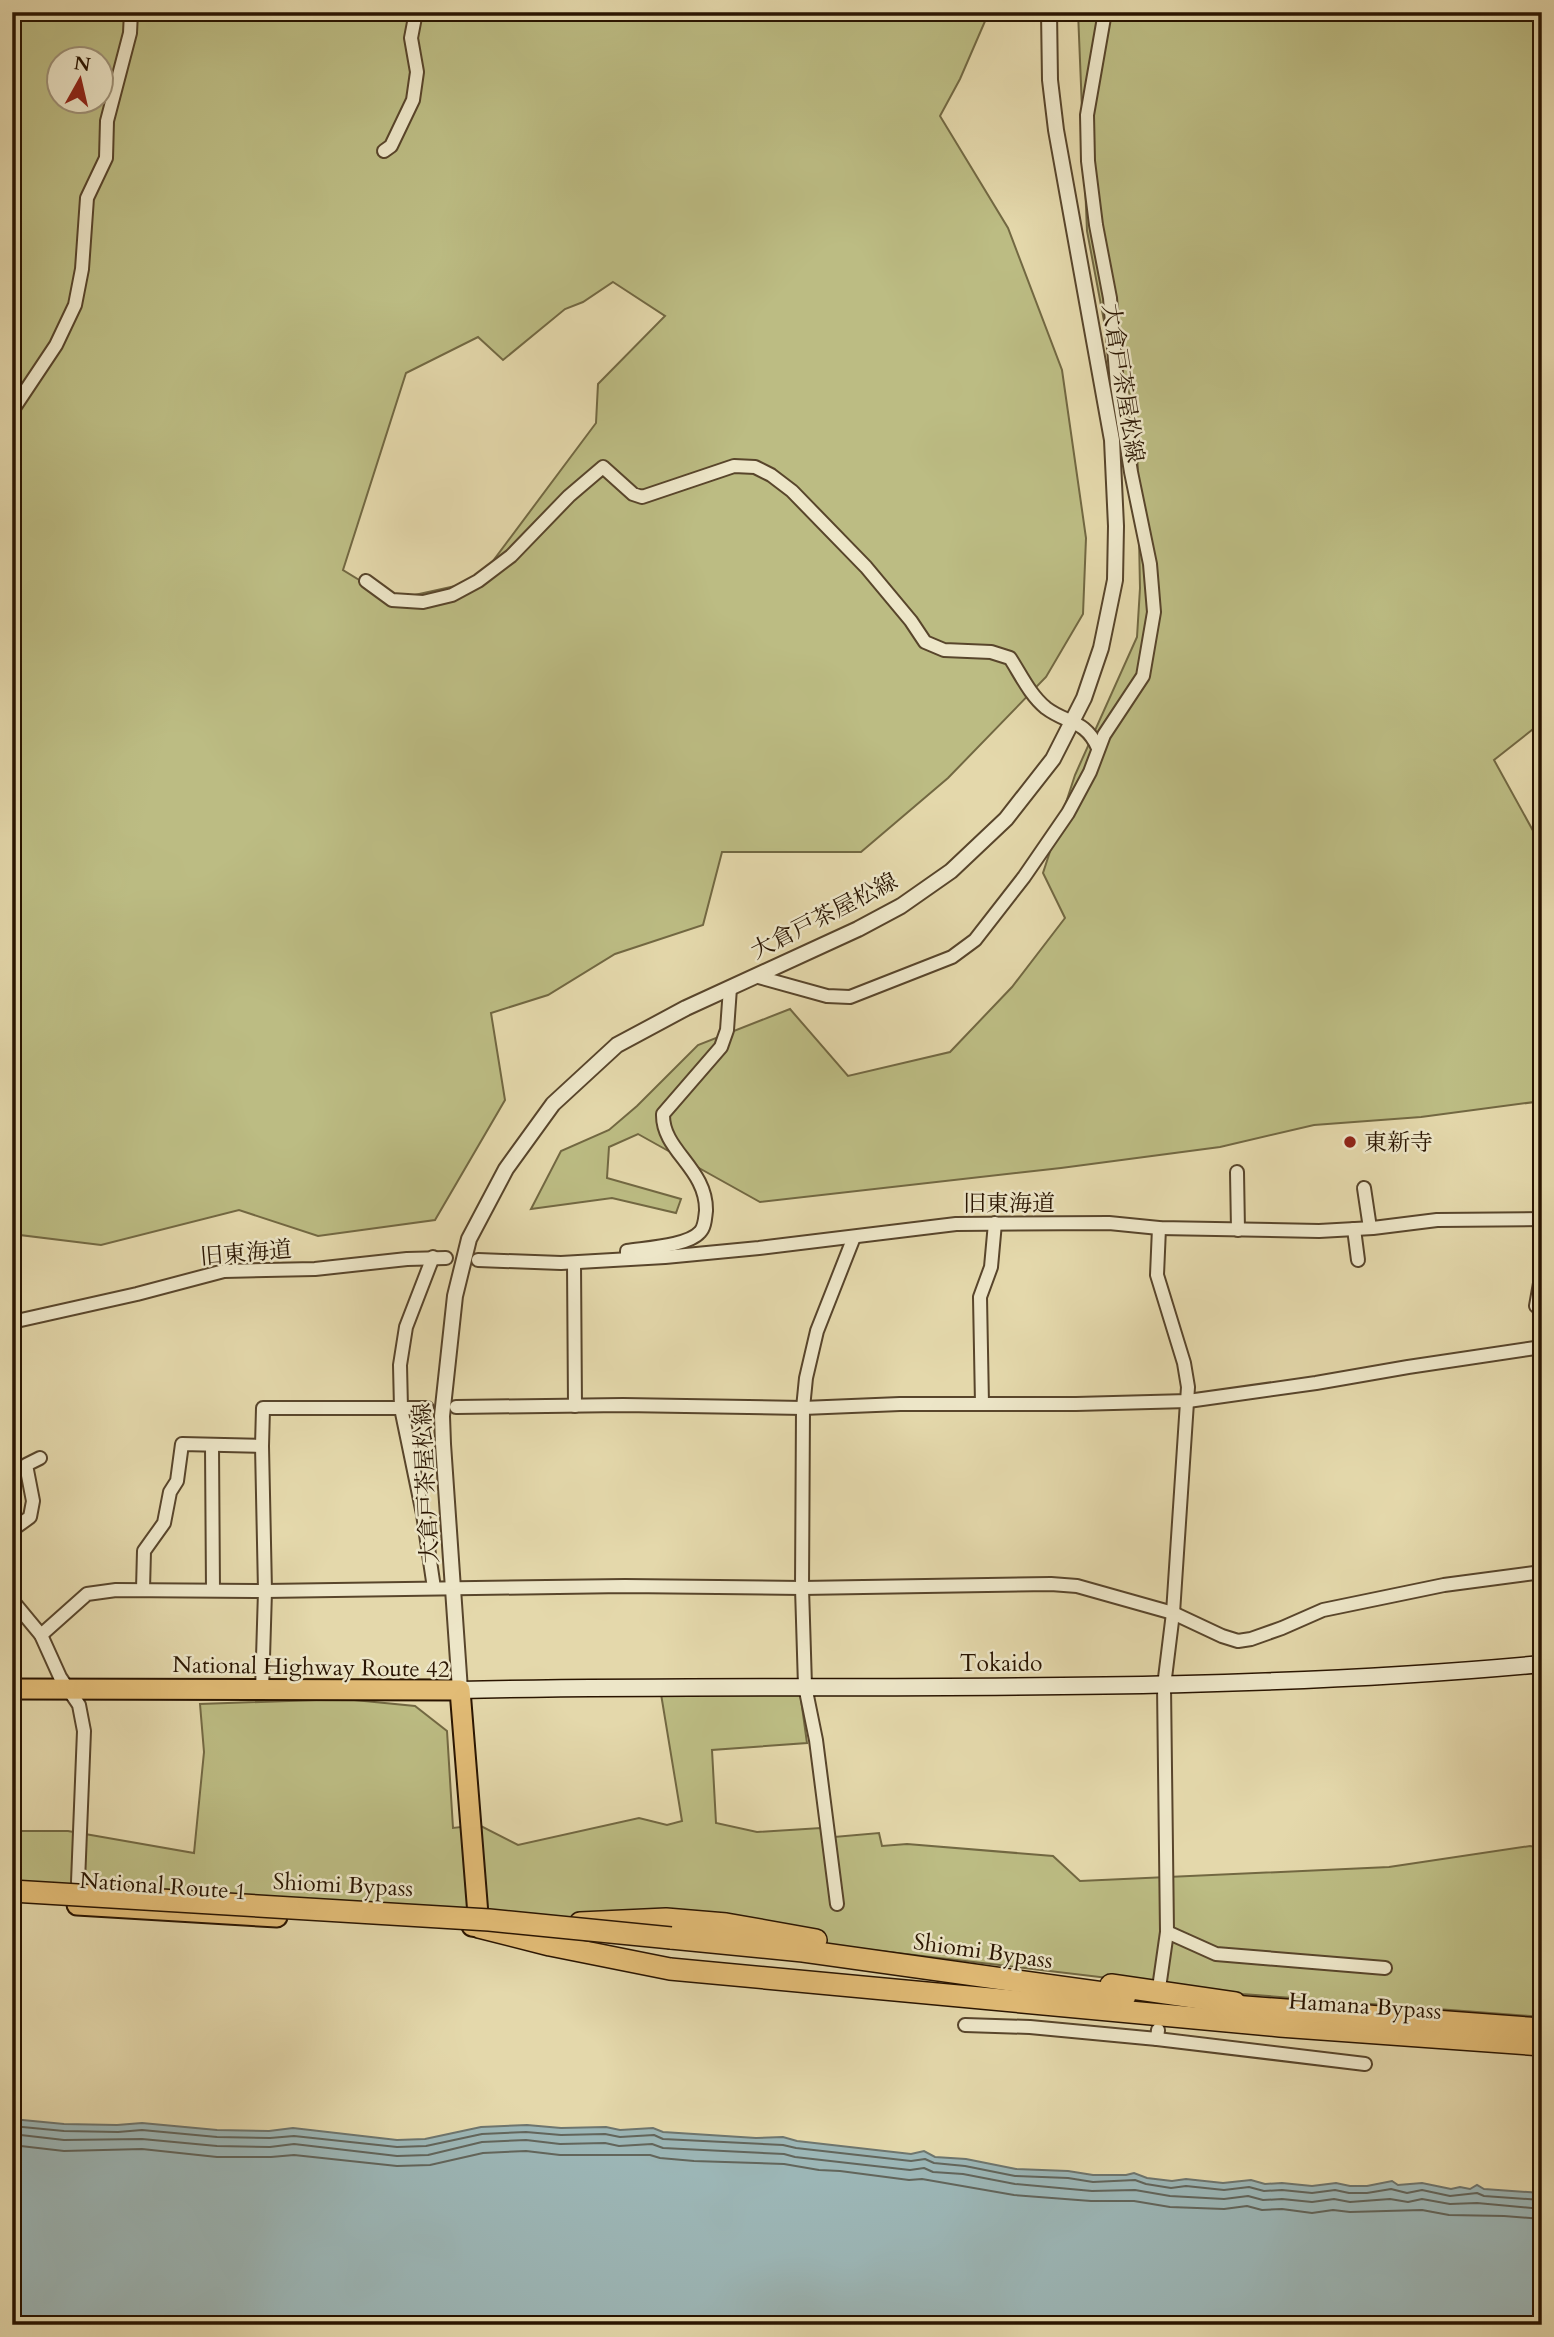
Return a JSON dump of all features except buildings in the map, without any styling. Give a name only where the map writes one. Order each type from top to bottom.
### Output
[{"type":"highway","name":"National Highway Route 42","points":[[12,1689],[460,1690],[479,1927]]},
{"type":"highway","name":"Shiomi Bypass","points":[[12,1891],[489,1920],[803,1951],[1109,1994],[1289,2011]]},
{"type":"highway","name":"National Route 1","points":[[12,1901],[479,1927]]},
{"type":"highway","points":[[479,1927],[666,1919],[726,1924],[872,1950],[1289,2011]]},
{"type":"highway","points":[[479,1927],[550,1945],[670,1969],[1184,2015]]},
{"type":"highway","name":"Shiomi Bypass","points":[[671,1938],[1184,2015]]},
{"type":"highway","name":"Hamana Bypass","points":[[1289,2011],[1542,2029]]},
{"type":"highway","name":"Hamana Bypass","points":[[1184,2015],[1280,2026],[1542,2045]]},
{"type":"main road","name":"Tokaido","points":[[460,1690],[1164,1686],[1350,1678],[1542,1664]]},
{"type":"street","points":[[12,411],[56,345],[75,305],[82,269],[87,198],[106,158],[107,121],[130,33],[131,12]]},
{"type":"street","points":[[384,151],[391,146],[414,100],[417,72],[411,38],[416,12]]},
{"type":"street","name":"大倉戸茶屋松線","points":[[460,1690],[442,1416],[454,1296],[469,1239],[506,1169],[553,1104],[617,1045],[686,1008],[890,912],[951,871],[1006,819],[1053,759],[1084,698],[1101,648],[1115,580],[1116,526],[1112,440],[1056,130],[1050,80],[1049,12]]},
{"type":"street","points":[[755,976],[827,996],[850,997],[952,957],[975,940],[1068,813],[1090,772],[1098,748],[1143,676],[1154,612],[1150,564],[1123,422],[1108,277],[1096,225],[1088,161],[1087,115],[1105,12]]},
{"type":"street","points":[[366,581],[392,600],[423,602],[452,595],[478,581],[511,556],[569,496],[603,467],[633,494],[642,497],[734,466],[755,467],[792,491],[866,567],[925,642],[944,650],[991,652],[1010,658],[1031,692],[1047,708],[1082,725],[1090,732],[1098,748]]},
{"type":"street","points":[[627,1259],[627,1251],[684,1242],[700,1233],[705,1220],[706,1203],[699,1178],[668,1137],[663,1127],[663,1114],[721,1047],[727,1030],[730,988]]},
{"type":"street","points":[[1237,1172],[1238,1230]]},
{"type":"street","points":[[1364,1188],[1370,1228]]},
{"type":"street","name":"旧東海道","points":[[478,1260],[574,1263],[759,1248],[956,1224],[1109,1223],[1159,1228],[1307,1231],[1370,1228],[1437,1220],[1542,1219]]},
{"type":"street","points":[[982,1404],[980,1297],[991,1267],[996,1223]]},
{"type":"street","points":[[1159,1228],[1157,1275],[1184,1363],[1188,1387],[1173,1613],[1164,1686],[1167,1931],[1160,1981]]},
{"type":"street","points":[[1354,1229],[1358,1260]]},
{"type":"street","points":[[837,1903],[816,1740],[805,1686],[802,1588],[803,1408],[806,1378],[817,1331],[854,1237]]},
{"type":"street","name":"旧東海道","points":[[12,1322],[137,1294],[208,1274],[315,1269],[440,1258],[406,1327],[400,1365],[401,1408]]},
{"type":"street","points":[[574,1263],[575,1406]]},
{"type":"street","points":[[1536,1306],[1542,1272]]},
{"type":"street","points":[[456,1407],[623,1405],[803,1408],[900,1404],[1188,1401],[1542,1348]]},
{"type":"street","points":[[262,1691],[265,1591],[263,1408],[427,1408]]},
{"type":"street","points":[[401,1408],[423,1514],[434,1588]]},
{"type":"street","points":[[143,1589],[144,1551],[164,1523],[170,1492],[177,1481],[182,1444],[262,1446]]},
{"type":"street","points":[[212,1446],[213,1590]]},
{"type":"street","points":[[12,1530],[30,1517],[33,1501],[26,1465],[40,1458]]},
{"type":"street","points":[[41,1635],[87,1594],[143,1589],[265,1591],[1051,1584],[1077,1586],[1173,1613],[1238,1641],[1282,1628],[1324,1610],[1444,1585],[1542,1572]]},
{"type":"street","points":[[12,1600],[41,1635],[66,1688],[79,1705],[84,1731],[78,1882]]},
{"type":"street","points":[[1167,1931],[1216,1954],[1385,1968]]},
{"type":"street","points":[[965,2025],[1158,2034],[1365,2064]]},
{"type":"green space","points":[[12,12],[989,12],[960,79],[940,116],[1008,228],[1062,370],[1086,538],[1083,614],[1046,677],[948,778],[861,852],[722,852],[703,925],[615,954],[548,995],[491,1013],[505,1100],[435,1220],[318,1236],[239,1210],[101,1245],[12,1234]],"holes":[[[613,282],[665,316],[598,384],[596,423],[478,581],[392,600],[343,570],[406,373],[478,337],[503,360],[565,309],[583,302]]]},
{"type":"green space","points":[[1078,12],[1542,12],[1542,722],[1494,760],[1542,847],[1542,1101],[1421,1117],[1314,1125],[1220,1147],[760,1202],[638,1134],[609,1147],[607,1178],[681,1199],[676,1213],[612,1198],[531,1209],[561,1151],[609,1130],[698,1045],[790,1009],[848,1076],[950,1052],[1012,987],[1065,918],[1043,873],[1075,775],[1137,637],[1140,588],[1137,434],[1131,398],[1104,321],[1087,231]]},
{"type":"green space","points":[[800,1692],[807,1743],[712,1750],[716,1823],[757,1832],[821,1828],[834,1837],[879,1833],[882,1846],[907,1844],[1053,1856],[1080,1881],[1389,1867],[1530,1846],[1542,1848],[1542,2017],[1242,1994],[704,1930],[12,1882],[12,1831],[68,1831],[194,1853],[204,1752],[200,1704],[344,1699],[415,1706],[447,1731],[453,1828],[479,1825],[518,1845],[639,1818],[667,1825],[682,1821],[661,1694]]},
{"type":"water","points":[[12,2119],[64,2124],[142,2123],[217,2130],[269,2131],[293,2128],[397,2140],[425,2139],[481,2127],[527,2125],[561,2128],[606,2127],[620,2130],[653,2128],[663,2132],[756,2138],[783,2137],[797,2141],[911,2154],[924,2151],[935,2157],[966,2159],[1016,2169],[1093,2175],[1134,2173],[1147,2178],[1172,2181],[1186,2179],[1223,2183],[1251,2180],[1265,2184],[1312,2186],[1336,2183],[1367,2186],[1392,2181],[1398,2185],[1422,2183],[1451,2189],[1470,2189],[1477,2185],[1484,2189],[1542,2193],[1542,2325],[12,2325]]},
{"type":"place","name":"東新寺","points":[[1350,1142]]}]
